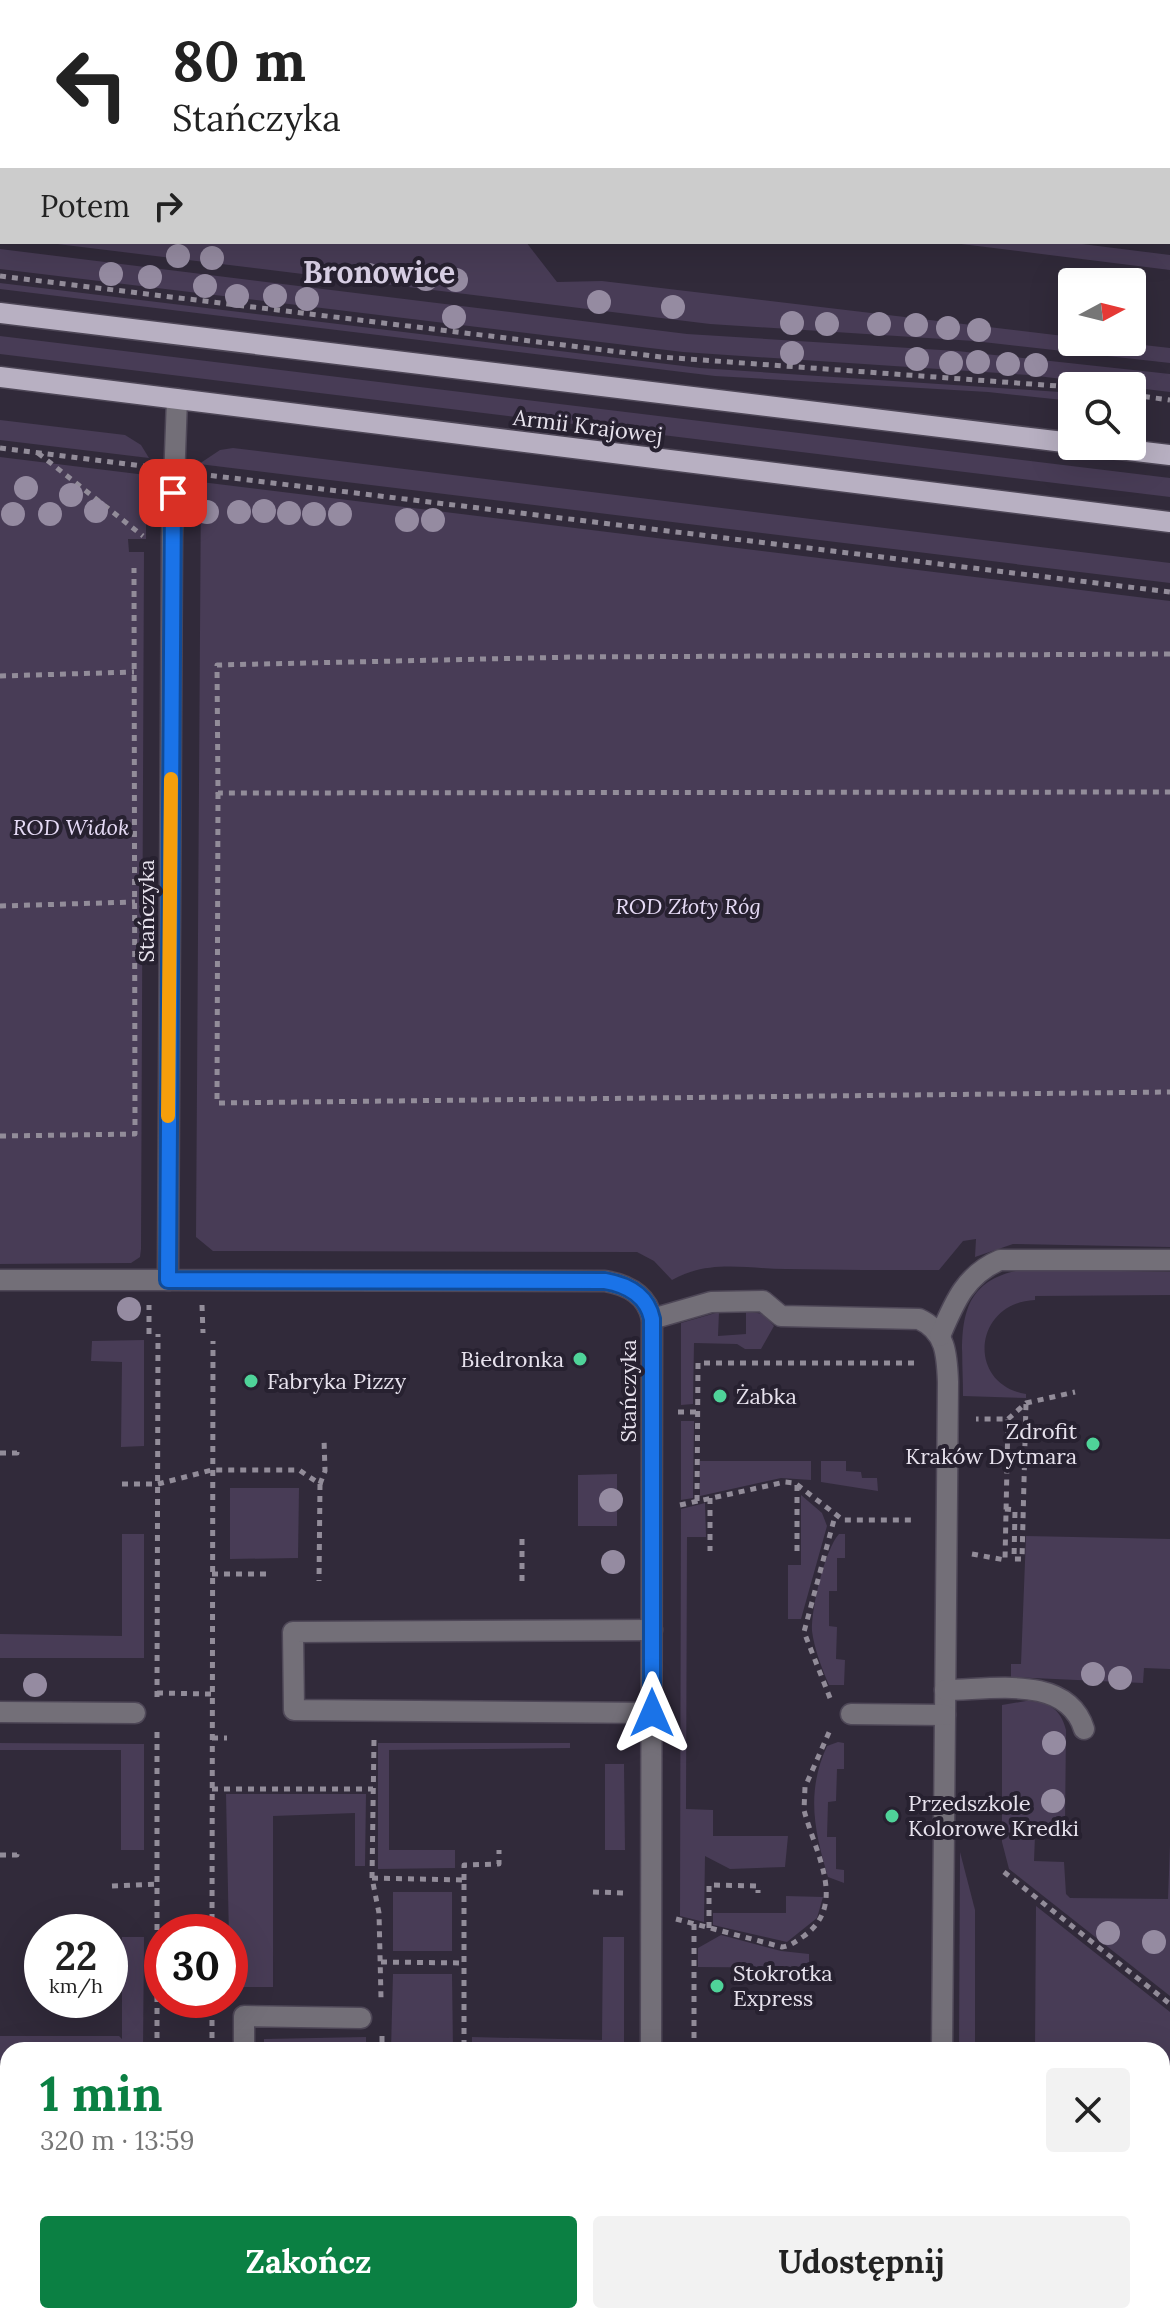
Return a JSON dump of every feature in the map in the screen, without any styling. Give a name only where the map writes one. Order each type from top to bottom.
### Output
[{"type":"main road","name":"Armii Krajowej","points":[[0,313],[1058,441]]},
{"type":"main road","name":"Armii Krajowej","points":[[0,377],[1170,522]]},
{"type":"main road","points":[[1146,452],[1170,455]]},
{"type":"street","name":"Stańczyka","points":[[168,1280],[172,553],[177,399]]},
{"type":"street","points":[[940,1336],[965,1284],[1000,1260],[1170,1260]]},
{"type":"street","name":"Stańczyka","points":[[0,1280],[605,1281],[633,1290],[646,1303],[652,1319],[651,2042]]},
{"type":"street","points":[[652,1319],[711,1302],[748,1300],[769,1303],[781,1316],[919,1319],[940,1336],[947,1365],[942,2042]]},
{"type":"street","points":[[652,1630],[293,1632],[294,1710],[652,1713]]},
{"type":"street","points":[[945,1690],[1026,1690],[1059,1696],[1075,1708],[1084,1729]]},
{"type":"street","points":[[0,1712],[135,1713]]},
{"type":"street","points":[[839,1714],[945,1715]]},
{"type":"street","points":[[244,2042],[244,2016],[372,2020]]},
{"type":"path","points":[[0,276],[661,357],[1058,386]]},
{"type":"path","points":[[1146,397],[1170,400]]},
{"type":"path","points":[[0,448],[156,469]]},
{"type":"path","points":[[37,453],[151,542]]},
{"type":"path","points":[[192,474],[1170,592]]},
{"type":"path","points":[[0,1136],[135,1134],[134,568]]},
{"type":"path","points":[[1170,654],[591,656],[217,665],[217,1103],[1170,1092]]},
{"type":"path","points":[[0,676],[134,672]]},
{"type":"path","points":[[218,793],[1170,792]]},
{"type":"path","points":[[0,906],[134,902]]},
{"type":"path","points":[[149,1296],[149,1334]]},
{"type":"path","points":[[202,1296],[203,1333]]},
{"type":"path","points":[[212,1914],[213,1341]]},
{"type":"path","points":[[697,1501],[698,1363],[918,1363],[918,1379]]},
{"type":"path","points":[[983,1419],[1008,1419],[1026,1403],[1075,1392]]},
{"type":"path","points":[[1005,1509],[1015,1510],[1014,1559],[1022,1559],[1026,1403]]},
{"type":"path","points":[[675,1412],[697,1412]]},
{"type":"path","points":[[946,1554],[976,1554],[1005,1560],[1008,1419]]},
{"type":"path","points":[[319,1581],[320,1484],[325,1471],[324,1439]]},
{"type":"path","points":[[0,1453],[17,1453],[17,1448]]},
{"type":"path","points":[[122,1484],[158,1484],[212,1470],[299,1470],[320,1484]]},
{"type":"path","points":[[675,1506],[785,1482],[797,1485],[835,1516],[852,1521],[916,1520]]},
{"type":"path","points":[[797,1485],[797,1551]]},
{"type":"path","points":[[710,1498],[710,1551]]},
{"type":"path","points":[[916,1504],[916,1535]]},
{"type":"path","points":[[674,1919],[785,1947],[822,1919],[828,1896],[803,1796],[839,1714],[804,1632],[835,1516]]},
{"type":"path","points":[[522,1537],[522,1581]]},
{"type":"path","points":[[212,1574],[269,1574]]},
{"type":"path","points":[[157,1693],[211,1694]]},
{"type":"path","points":[[212,1738],[227,1738]]},
{"type":"path","points":[[374,1740],[372,1878],[379,1913],[381,2007]]},
{"type":"path","points":[[212,1789],[373,1789]]},
{"type":"path","points":[[0,1855],[17,1855],[18,1850]]},
{"type":"path","points":[[464,2042],[464,1865],[499,1864],[499,1850]]},
{"type":"path","points":[[1004,1872],[1170,2004]]},
{"type":"path","points":[[372,1878],[464,1880]]},
{"type":"path","points":[[112,1886],[158,1884]]},
{"type":"path","points":[[709,1928],[709,1885],[758,1886],[758,1893]]},
{"type":"path","points":[[593,1892],[615,1892]]},
{"type":"path","points":[[694,1924],[694,2042]]},
{"type":"path","points":[[381,1962],[464,1963]]},
{"type":"path","points":[[212,2018],[212,2042]]},
{"type":"path","points":[[372,2020],[379,2042]]},
{"type":"green space","points":[[57,244],[528,244],[557,282],[602,281],[1058,335],[1058,350],[974,341],[710,324]]},
{"type":"green space","points":[[961,244],[1082,244],[1170,255],[1170,270]]},
{"type":"green space","points":[[0,249],[687,334],[957,351],[1170,374],[1170,392],[1146,389],[1146,372],[1058,372],[1058,378],[683,352],[0,269]]},
{"type":"green space","points":[[0,283],[700,368],[1058,392],[1058,400],[988,392],[715,376],[0,289]]},
{"type":"green space","points":[[0,336],[1170,478],[1170,497],[0,354]]},
{"type":"green space","points":[[1146,345],[1170,348],[1170,363],[1108,356],[1146,356]]},
{"type":"green space","points":[[0,420],[125,435],[141,445],[149,458],[0,440]]},
{"type":"green space","points":[[233,448],[1170,563],[1170,583],[199,464],[220,450]]},
{"type":"green space","name":"ROD Widok","points":[[0,457],[146,475],[146,539],[128,539],[129,552],[144,552],[141,1249],[140,1257],[131,1263],[0,1264]]},
{"type":"green space","name":"ROD Złoty Róg","points":[[201,482],[1170,601],[1170,1247],[1013,1244],[975,1257],[976,1239],[963,1241],[939,1270],[714,1267],[686,1273],[672,1280],[654,1261],[637,1252],[213,1251],[196,1237]]},
{"type":"green space","points":[[1027,1269],[1170,1272],[1170,1295],[1035,1296],[1035,1300],[1014,1304],[999,1315],[989,1328],[985,1344],[986,1361],[993,1376],[1007,1387],[1026,1394],[1026,1398],[963,1396],[963,1332],[973,1298],[985,1285],[1002,1275]]},
{"type":"green space","points":[[746,1311],[763,1314],[774,1326],[761,1349],[745,1349],[737,1344],[694,1343],[693,1404],[681,1405],[681,1323],[719,1312],[718,1336],[746,1334]]},
{"type":"green space","points":[[144,1340],[144,1446],[121,1447],[122,1362],[91,1361],[92,1341]]},
{"type":"green space","points":[[681,1421],[694,1421],[693,1498],[681,1500]]},
{"type":"green space","points":[[700,1461],[811,1461],[811,1480],[781,1478],[700,1496]]},
{"type":"green space","points":[[821,1461],[846,1461],[846,1471],[861,1472],[862,1478],[877,1478],[878,1491],[821,1482]]},
{"type":"green space","points":[[617,1474],[617,1526],[578,1526],[578,1475]]},
{"type":"green space","points":[[230,1488],[299,1488],[298,1558],[230,1559]]},
{"type":"green space","points":[[801,1495],[822,1513],[827,1526],[801,1619],[788,1619],[788,1565],[801,1565]]},
{"type":"green space","points":[[705,1503],[706,1537],[687,1537],[686,1809],[713,1810],[713,1836],[788,1836],[785,1867],[730,1869],[705,1856],[704,1922],[680,1916],[681,1509]]},
{"type":"green space","points":[[122,1534],[144,1534],[144,1658],[0,1658],[0,1634],[122,1636]]},
{"type":"green space","points":[[839,1534],[845,1534],[845,1558],[837,1558],[837,1591],[829,1591],[829,1626],[837,1627],[836,1659],[845,1660],[844,1685],[829,1685],[815,1644],[812,1621],[824,1565]]},
{"type":"green space","points":[[1026,1536],[1170,1539],[1170,1669],[1144,1668],[1143,1683],[1011,1677],[1011,1664],[1021,1664]]},
{"type":"green space","points":[[1026,1701],[1052,1708],[1061,1717],[1066,1730],[1065,1825],[1055,1837],[1035,1836],[1034,1861],[1064,1862],[1066,1894],[1070,1898],[1168,1899],[1170,1844],[1170,1996],[1009,1869],[1002,1842],[1002,1705]]},
{"type":"green space","points":[[0,1743],[144,1744],[144,1850],[121,1850],[121,1750],[0,1750]]},
{"type":"green space","points":[[378,1743],[570,1743],[570,1748],[389,1750],[389,1850],[455,1850],[455,1868],[378,1869]]},
{"type":"green space","points":[[844,1743],[844,1769],[837,1769],[836,1801],[828,1802],[827,1837],[836,1837],[836,1869],[844,1870],[844,1883],[828,1877],[814,1811],[820,1763],[827,1746]]},
{"type":"green space","points":[[605,1764],[624,1764],[625,1850],[605,1850]]},
{"type":"green space","points":[[226,1794],[366,1794],[365,1866],[355,1866],[355,1813],[273,1816],[273,1987],[248,1987],[248,1914],[228,1914]]},
{"type":"green space","points":[[960,1852],[975,1910],[975,2042],[959,2042]]},
{"type":"green space","points":[[393,1892],[452,1892],[452,1951],[393,1951]]},
{"type":"green space","points":[[786,1896],[823,1897],[817,1918],[787,1942],[713,1925],[713,1913],[786,1913]]},
{"type":"green space","points":[[1036,1906],[1170,2012],[1170,2042],[1035,2042]]},
{"type":"green space","points":[[721,1935],[781,1951],[809,1954],[809,1968],[698,1967],[698,1948]]},
{"type":"green space","points":[[128,1937],[144,1937],[143,2042],[0,2042],[0,2036],[119,2036],[122,2039],[122,2018],[128,2018]]},
{"type":"green space","points":[[603,1937],[624,1937],[624,2042],[472,2042],[472,2037],[602,2040]]},
{"type":"green space","points":[[393,1974],[452,1974],[453,2042],[391,2042]]},
{"type":"green space","points":[[366,2037],[366,2042],[264,2042],[264,2039]]},
{"type":"slow traffic","points":[[168,1116],[171,779]]},
{"type":"place","name":"Biedronka","points":[[580,1359]]},
{"type":"place","name":"Fabryka Pizzy","points":[[251,1381]]},
{"type":"place","name":"Żabka","points":[[720,1396]]},
{"type":"place","name":"Zdrofit Kraków Dytmara","points":[[1093,1444]]},
{"type":"place","name":"Przedszkole Kolorowe Kredki","points":[[892,1816]]},
{"type":"place","name":"Stokrotka Express","points":[[717,1986]]},
{"type":"district","name":"Bronowice","points":[[379,273]]},
{"type":"route","points":[[173,493],[168,1280],[605,1281],[625,1285],[641,1296],[652,1319],[652,1713]]}]
